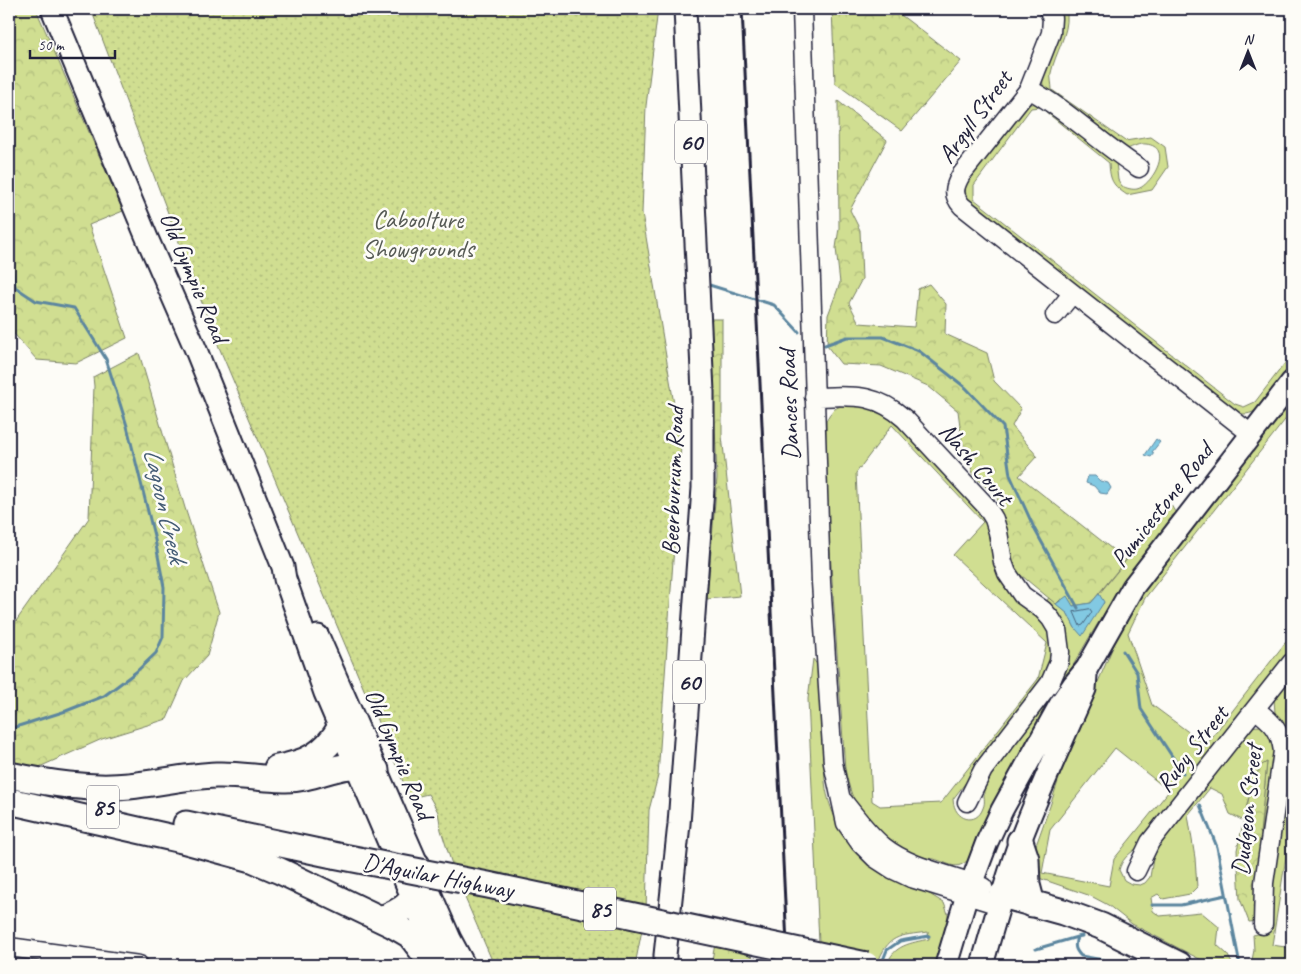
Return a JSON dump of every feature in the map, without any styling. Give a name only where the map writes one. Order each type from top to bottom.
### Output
[{"type":"highway","points":[[260,776],[271,769],[295,765],[318,754],[333,739],[340,728]]},
{"type":"highway","points":[[17,787],[72,785],[113,787],[213,775],[260,776],[284,779],[318,775],[345,765],[366,768]]},
{"type":"highway","points":[[17,787],[103,821],[234,854],[280,871],[382,919],[410,935],[433,965]]},
{"type":"highway","name":"D'Aguilar Highway","points":[[17,787],[333,855],[488,885],[866,965]]},
{"type":"highway","points":[[1020,841],[1026,860],[1027,885],[1032,904]]},
{"type":"highway","points":[[382,919],[397,914],[406,908],[413,898],[417,882],[417,865]]},
{"type":"highway","points":[[1000,900],[1032,904],[1063,912],[1101,926],[1179,965]]},
{"type":"main road","name":"Old Gympie Road","points":[[52,9],[147,238],[196,350],[283,567],[285,579],[311,655],[340,728],[366,768],[417,865],[450,939],[464,965]]},
{"type":"main road","name":"Beerburrum Road","points":[[664,962],[679,824],[703,488],[703,392],[685,9]]},
{"type":"main road","name":"Pumicestone Road","points":[[946,965],[969,889],[987,842],[1010,795],[1061,704],[1087,668],[1133,587],[1292,382]]},
{"type":"main road","name":"Old Gympie Road","points":[[283,567],[292,577],[366,768],[413,898],[441,965]]},
{"type":"main road","name":"Pumicestone Road","points":[[982,965],[1000,900],[1020,841],[1085,689],[1087,668]]},
{"type":"street","name":"Dances Road","points":[[802,9],[814,397],[823,610],[833,763],[841,798],[870,834],[891,852],[969,889],[1000,900]]},
{"type":"street","name":"Argyll Street","points":[[1048,9],[1052,18],[1051,34],[1029,89],[961,175],[955,187],[955,198],[962,206],[1072,294],[1251,434]]},
{"type":"street","points":[[1029,89],[1045,98],[1119,155],[1139,168]]},
{"type":"street","points":[[1055,315],[1072,294]]},
{"type":"street","name":"Nash Court","points":[[814,397],[860,397],[871,399],[888,406],[904,419],[986,506],[994,519],[1003,562],[1010,578],[1022,595],[1043,610],[1057,629],[1060,641],[1060,657],[1050,683],[983,770],[967,802]]},
{"type":"street","name":"Ruby Street","points":[[1136,871],[1150,842],[1292,662]]},
{"type":"street","name":"Dudgeon Street","points":[[1255,709],[1267,718],[1278,731],[1282,751],[1264,883],[1263,925]]},
{"type":"street","points":[[9,947],[139,965]]},
{"type":"green space","points":[[9,9],[36,9],[123,211],[89,225],[127,338],[76,363],[37,360],[9,328]]},
{"type":"green space","name":"Caboolture Showgrounds","points":[[91,9],[658,9],[646,106],[642,213],[681,446],[658,776],[649,810],[646,910],[635,965],[494,965],[456,877],[441,830],[438,812],[428,794],[410,798],[216,340]]},
{"type":"green space","points":[[832,9],[893,9],[961,61],[902,131],[835,83]]},
{"type":"green space","points":[[1058,9],[1067,14],[1067,21],[1064,36],[1051,73],[1052,90],[1125,141],[1151,137],[1165,147],[1168,167],[1152,190],[1127,195],[1113,182],[1109,163],[1040,107],[1031,108],[974,185],[974,199],[1235,404],[1244,407],[1255,402],[1292,354],[1292,366],[1258,409],[1252,412],[1243,414],[1234,412],[966,199],[965,185],[968,178],[1024,107],[1029,104],[1041,103],[1116,162],[1118,180],[1122,186],[1137,189],[1143,186],[1154,174],[1158,166],[1159,152],[1155,147],[1143,144],[1127,149],[1047,92],[1043,86],[1045,66],[1059,29]]},
{"type":"green space","points":[[838,101],[887,140],[850,210],[860,230],[862,279],[849,303],[859,323],[914,327],[918,289],[929,284],[946,304],[945,334],[987,353],[994,381],[1021,409],[1012,426],[1037,456],[1019,476],[1126,560],[1091,603],[1073,606],[1061,599],[1056,604],[1016,571],[997,497],[974,476],[962,441],[958,411],[928,386],[881,366],[841,364],[827,346],[828,315],[840,283],[836,248],[839,228]]},
{"type":"green space","points":[[711,319],[722,319],[722,436],[740,596],[707,599],[717,478]]},
{"type":"green space","points":[[139,353],[185,508],[219,612],[207,656],[184,681],[167,719],[102,739],[37,768],[9,763],[9,631],[89,518],[93,377]]},
{"type":"green space","points":[[1292,398],[1292,411],[1145,598],[1128,633],[1152,705],[1206,745],[1292,634],[1292,650],[1136,849],[1125,858],[1119,870],[1124,880],[1131,884],[1140,885],[1145,883],[1150,877],[1153,859],[1162,839],[1251,727],[1260,726],[1268,730],[1276,739],[1265,835],[1260,834],[1267,762],[1262,766],[1254,780],[1244,821],[1230,814],[1222,794],[1210,788],[1188,815],[1195,858],[1197,887],[1190,894],[1163,899],[1158,894],[1151,898],[1153,911],[1160,916],[1201,912],[1219,927],[1217,945],[1227,954],[1233,965],[1211,965],[1132,924],[1108,905],[1091,896],[1033,876],[1035,848],[1065,760],[1123,623],[1145,586]],"holes":[[[1115,748],[1169,791],[1114,859],[1109,886],[1042,873],[1050,830]]]},
{"type":"green space","points":[[856,404],[887,412],[987,516],[997,560],[1050,626],[1055,656],[1042,684],[953,799],[957,812],[966,818],[971,819],[980,814],[984,806],[984,788],[989,773],[1067,646],[1064,627],[1047,601],[1049,597],[1068,614],[1075,628],[1104,603],[1099,594],[1171,505],[1175,512],[1108,607],[1089,638],[997,797],[969,859],[956,866],[917,856],[886,839],[870,823],[857,805],[847,779],[825,478],[826,421],[838,407]],"holes":[[[892,425],[983,522],[953,555],[1047,643],[1038,679],[941,803],[880,806],[872,801],[856,473]]]},
{"type":"green space","points":[[813,659],[819,667],[825,782],[833,813],[842,831],[944,903],[948,914],[948,922],[937,965],[887,965],[898,949],[929,939],[928,932],[909,934],[896,938],[886,947],[877,965],[820,965],[808,699]]},
{"type":"green space","points":[[1292,672],[1292,692],[1287,700],[1286,711],[1292,720],[1292,819],[1272,945],[1292,948],[1292,965],[1251,965],[1254,950],[1253,935],[1267,932],[1286,731],[1275,713],[1274,699]]},
{"type":"green space","points":[[1267,762],[1260,833],[1265,835],[1258,867],[1260,921],[1249,922],[1240,899],[1237,850],[1250,793],[1260,766]]},
{"type":"green space","points":[[715,944],[752,956],[755,965],[711,965]]},
{"type":"water","points":[[1156,439],[1160,442],[1152,452],[1154,453],[1151,457],[1145,455]]},
{"type":"water","points":[[1088,476],[1095,476],[1100,481],[1108,483],[1111,488],[1107,494],[1100,493],[1094,486],[1086,483]]},
{"type":"water","points":[[1099,594],[1104,602],[1082,636],[1075,628],[1068,614],[1056,604],[1067,596],[1073,606],[1091,603]]},
{"type":"waterway","name":"Lagoon Creek","points":[[9,251],[15,287],[36,301],[74,308],[106,359],[127,426],[155,540],[164,587],[163,637],[156,653],[136,672],[104,696],[66,711],[9,729]]},
{"type":"waterway","points":[[706,284],[774,305],[799,332]]},
{"type":"waterway","points":[[825,345],[847,337],[883,337],[919,351],[966,388],[1003,427],[1010,475],[1035,530],[1078,608]]},
{"type":"waterway","points":[[1123,651],[1137,673],[1141,709],[1183,773]]},
{"type":"waterway","points":[[1200,805],[1217,847],[1240,965]]},
{"type":"waterway","points":[[1152,905],[1181,905],[1226,895]]},
{"type":"waterway","points":[[881,965],[887,950],[900,941],[929,936]]},
{"type":"waterway","points":[[1082,936],[1077,937],[1075,945],[1076,950],[1081,956],[1130,965]]},
{"type":"waterway","points":[[1036,949],[1077,937]]},
{"type":"railway","points":[[742,9],[788,965]]}]
